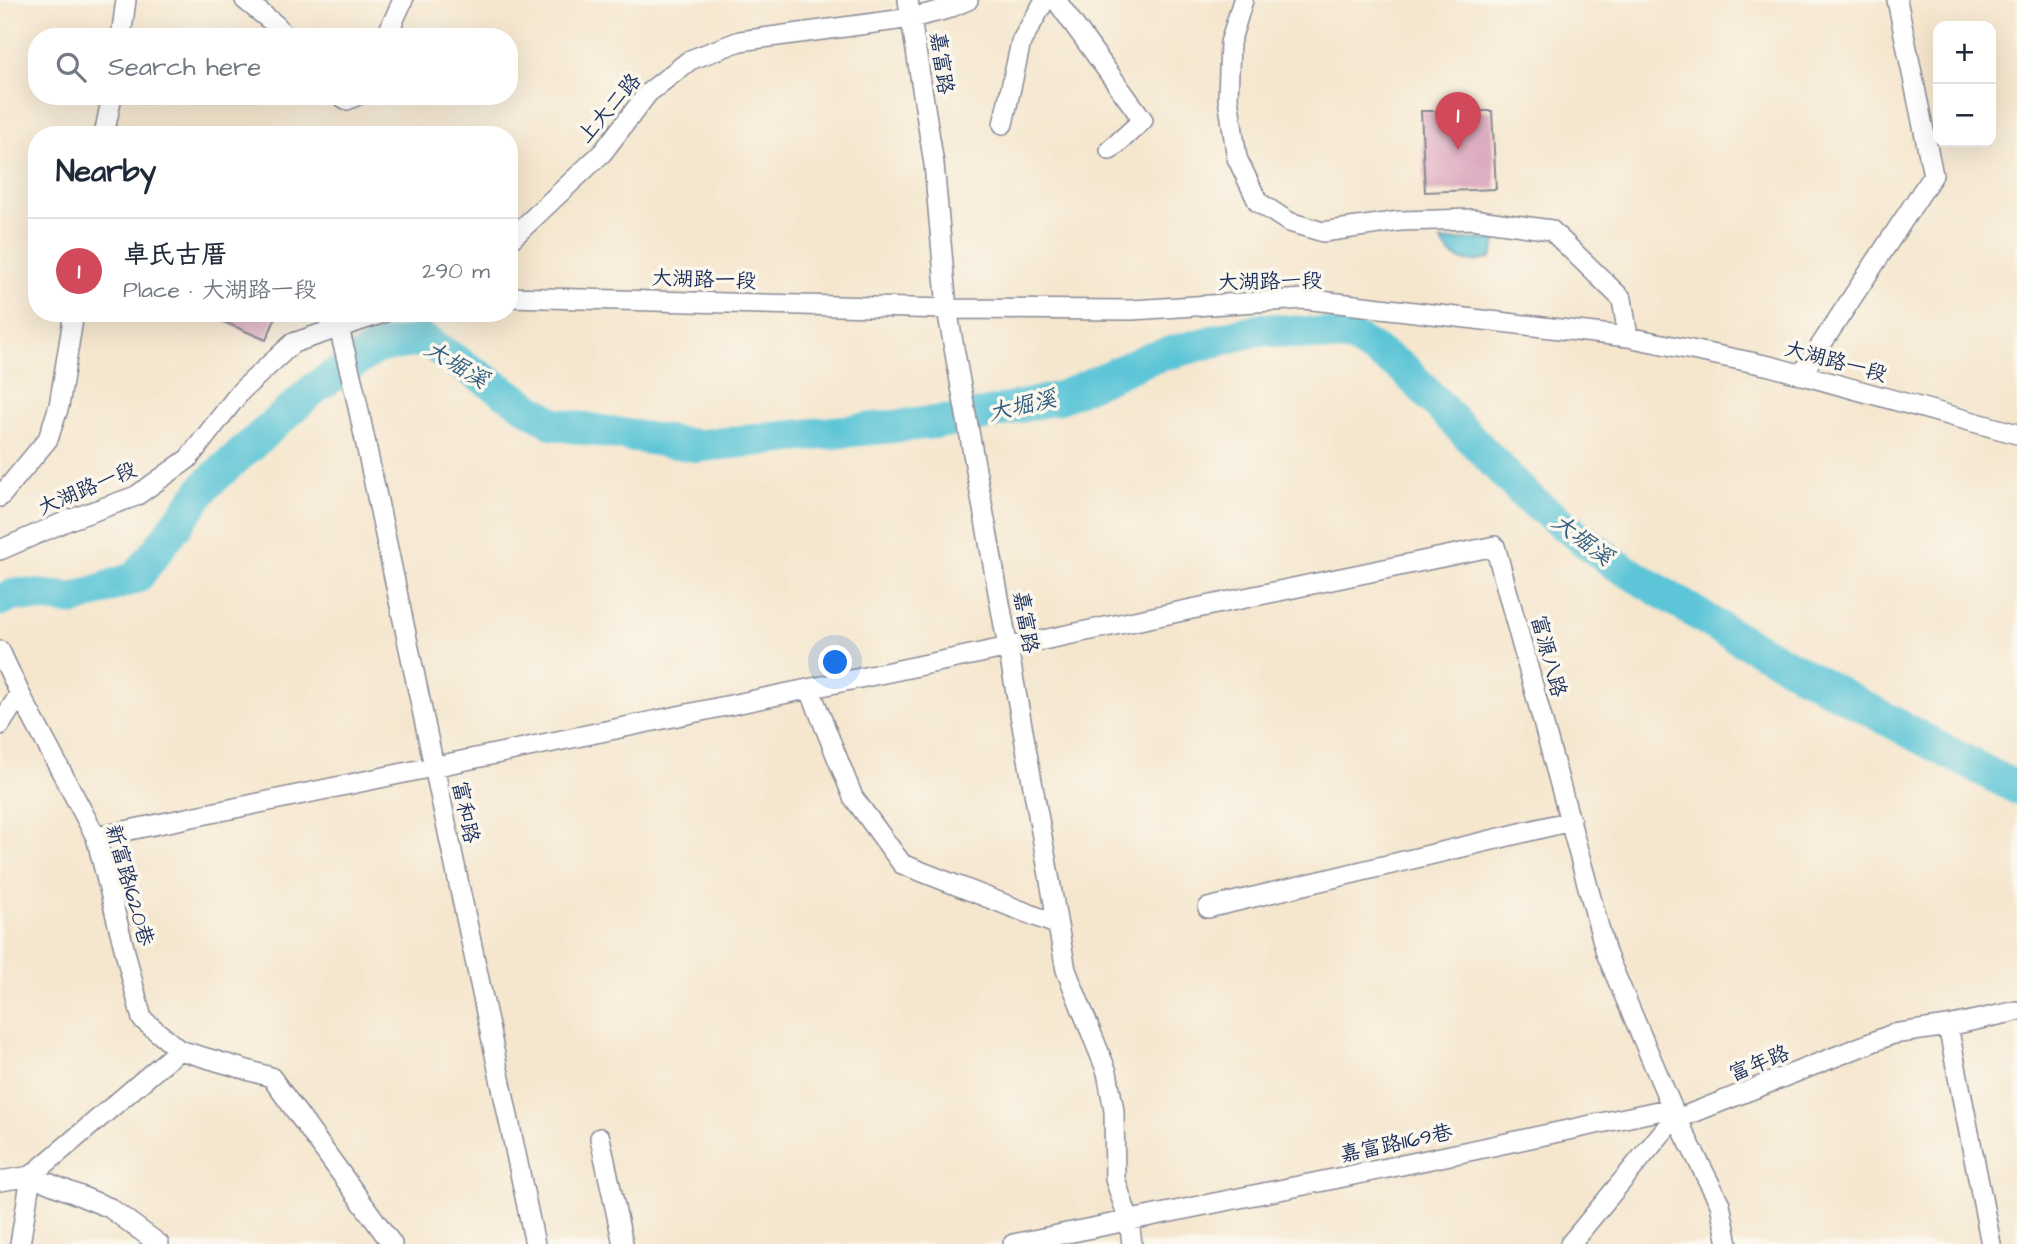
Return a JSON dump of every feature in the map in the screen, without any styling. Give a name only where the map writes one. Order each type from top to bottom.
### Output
[{"type":"street","points":[[122,28],[126,0]]},
{"type":"street","points":[[245,0],[278,28]]},
{"type":"street","points":[[390,28],[403,0]]},
{"type":"street","name":"上大二路","points":[[518,232],[603,152],[648,93],[690,60],[740,41],[910,9],[947,9],[968,0]]},
{"type":"street","points":[[1003,124],[1021,42],[1045,0]]},
{"type":"street","points":[[1056,0],[1143,120],[1110,150]]},
{"type":"street","points":[[1242,0],[1230,43],[1228,98],[1237,158],[1258,202],[1289,222],[1323,232],[1400,221],[1472,219],[1551,230],[1622,299],[1628,337]]},
{"type":"street","points":[[1801,375],[1933,175],[1897,0]]},
{"type":"street","name":"嘉富路","points":[[910,9],[934,164],[947,309],[954,349],[1066,970],[1107,1072],[1114,1111],[1115,1180],[1129,1221],[1132,1244]]},
{"type":"street","points":[[106,126],[110,105]]},
{"type":"street","name":"大湖路一段","points":[[518,297],[947,309],[1132,310],[1304,299],[1628,337],[1770,366],[2017,434]]},
{"type":"street","points":[[0,497],[48,439],[59,406],[73,322]]},
{"type":"street","name":"大湖路一段","points":[[0,550],[69,520],[136,496],[188,459],[241,391],[293,344],[341,335],[366,322]]},
{"type":"street","name":"富和路","points":[[341,335],[535,1244]]},
{"type":"street","name":"富源八路","points":[[1008,648],[1495,546],[1606,953],[1675,1114],[1720,1204],[1728,1244]]},
{"type":"street","points":[[96,837],[1008,648]]},
{"type":"street","name":"新富路1620巷","points":[[0,651],[96,837],[142,1019],[179,1050],[271,1077],[392,1244]]},
{"type":"street","points":[[810,690],[853,797],[902,864],[1058,925]]},
{"type":"street","points":[[0,725],[20,694]]},
{"type":"street","points":[[1208,908],[1570,821]]},
{"type":"street","name":"富年路","points":[[1570,1244],[1675,1114],[1893,1034],[1948,1026],[2017,1011]]},
{"type":"street","points":[[1948,1026],[1992,1244]]},
{"type":"street","points":[[20,1244],[31,1176],[179,1050]]},
{"type":"street","name":"嘉富路1169巷","points":[[1013,1244],[1417,1162],[1675,1114]]},
{"type":"street","points":[[600,1138],[623,1244]]},
{"type":"street","points":[[0,1181],[31,1176],[110,1208],[159,1244]]},
{"type":"water","points":[[1497,239],[1491,258],[1475,261],[1462,260],[1450,254],[1441,241]]},
{"type":"building","points":[[1421,111],[1492,111],[1496,189],[1425,192]]},
{"type":"building","points":[[224,322],[274,322],[266,340]]},
{"type":"waterway","name":"大堀溪","points":[[0,600],[17,594],[74,599],[137,577],[207,484],[315,388],[377,347],[424,340],[554,424],[698,446],[959,420],[1059,398],[1150,358],[1260,329],[1352,337],[1403,368],[1527,497],[1612,562],[1720,628],[2017,788]]},
{"type":"place","name":"卓氏古厝","points":[[1458,150]]}]
